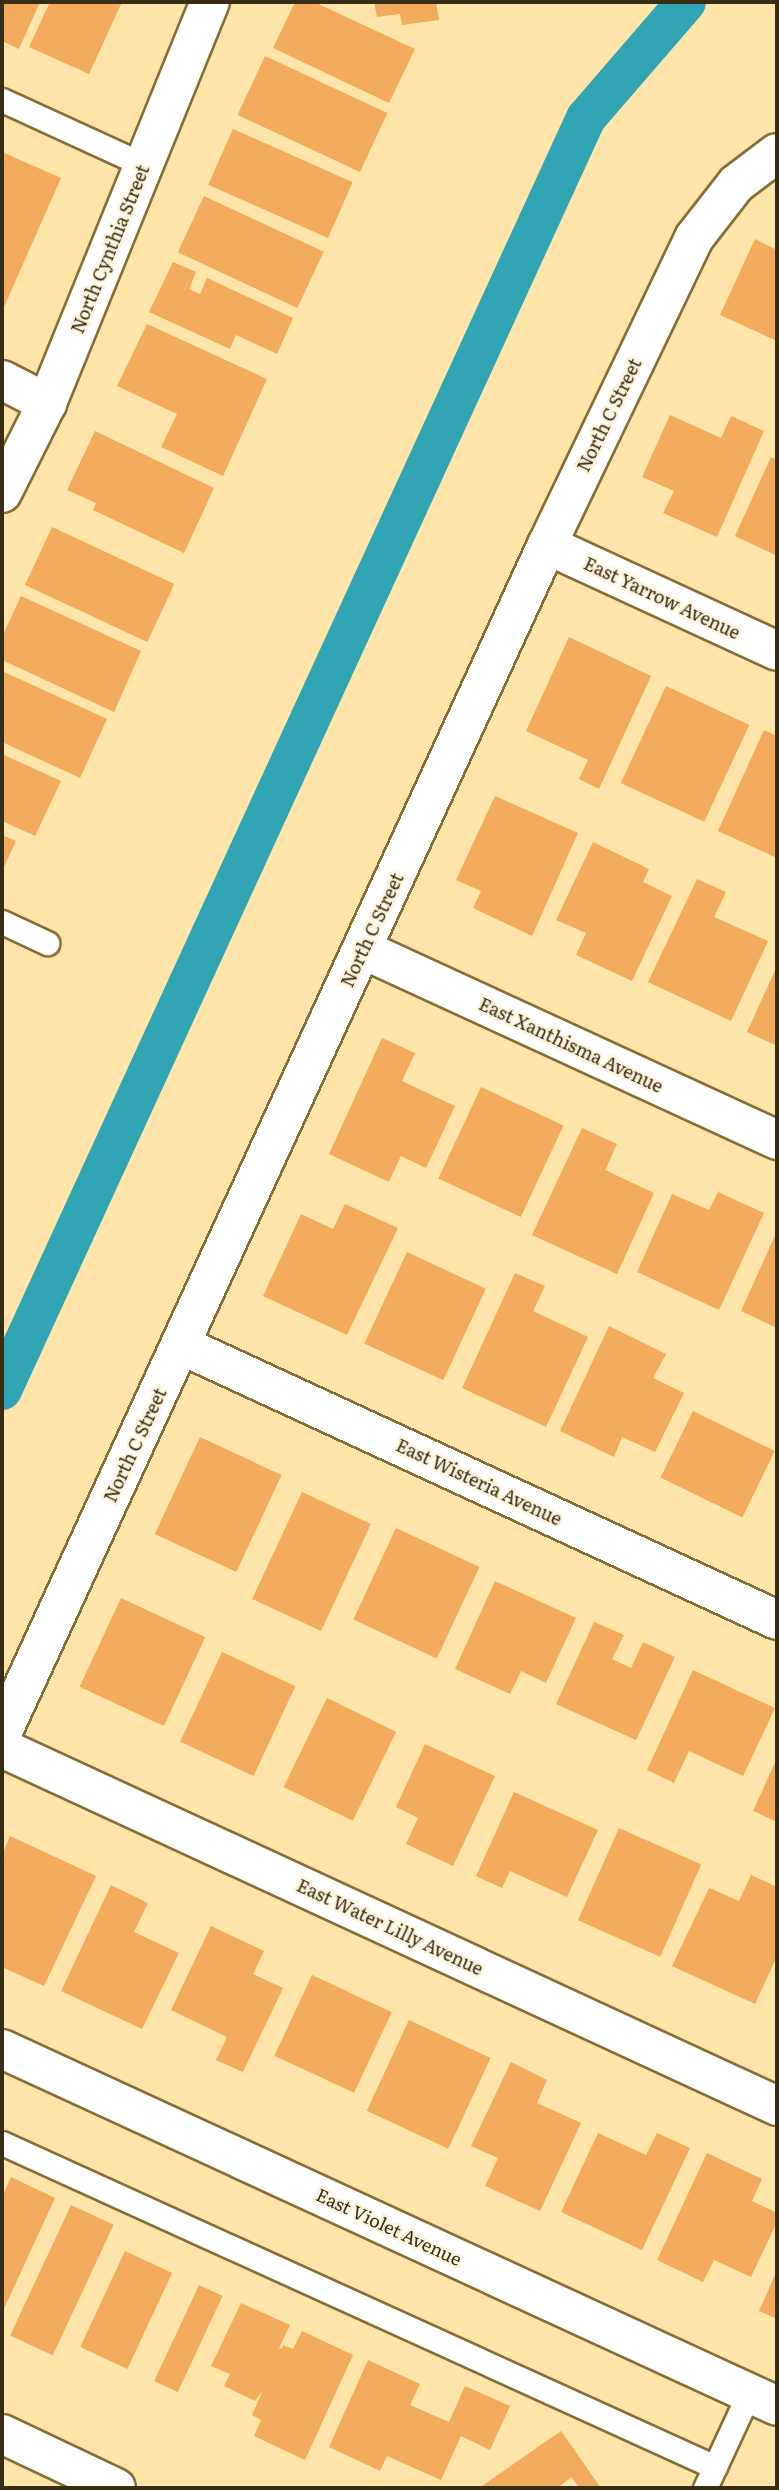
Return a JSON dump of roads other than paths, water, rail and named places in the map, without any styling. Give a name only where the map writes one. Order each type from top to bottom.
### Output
[{"type":"street","name":"North Cynthia Street","points":[[2,494],[47,403],[210,2]]},
{"type":"street","name":"North C Street","points":[[2,1733],[364,950],[547,545],[694,238],[736,184],[777,153]]},
{"type":"street","points":[[2,380],[47,403]]},
{"type":"street","name":"East Yarrow Avenue","points":[[547,545],[777,651]]},
{"type":"street","name":"East Xanthisma Avenue","points":[[364,950],[777,1139]]},
{"type":"street","name":"East Wisteria Avenue","points":[[181,1345],[777,1620]]},
{"type":"street","name":"East Water Lilly Avenue","points":[[2,1748],[777,2106]]},
{"type":"street","name":"East Violet Avenue","points":[[2,2049],[763,2400]]},
{"type":"street","points":[[2,2434],[116,2488]]},
{"type":"lane","points":[[2,100],[145,165]]},
{"type":"lane","points":[[2,922],[47,943]]},
{"type":"lane","points":[[2,2143],[715,2467]]},
{"type":"lane","points":[[705,2488],[715,2467],[763,2400]]},
{"type":"waterway","points":[[2,1390],[586,118],[686,2]]}]
